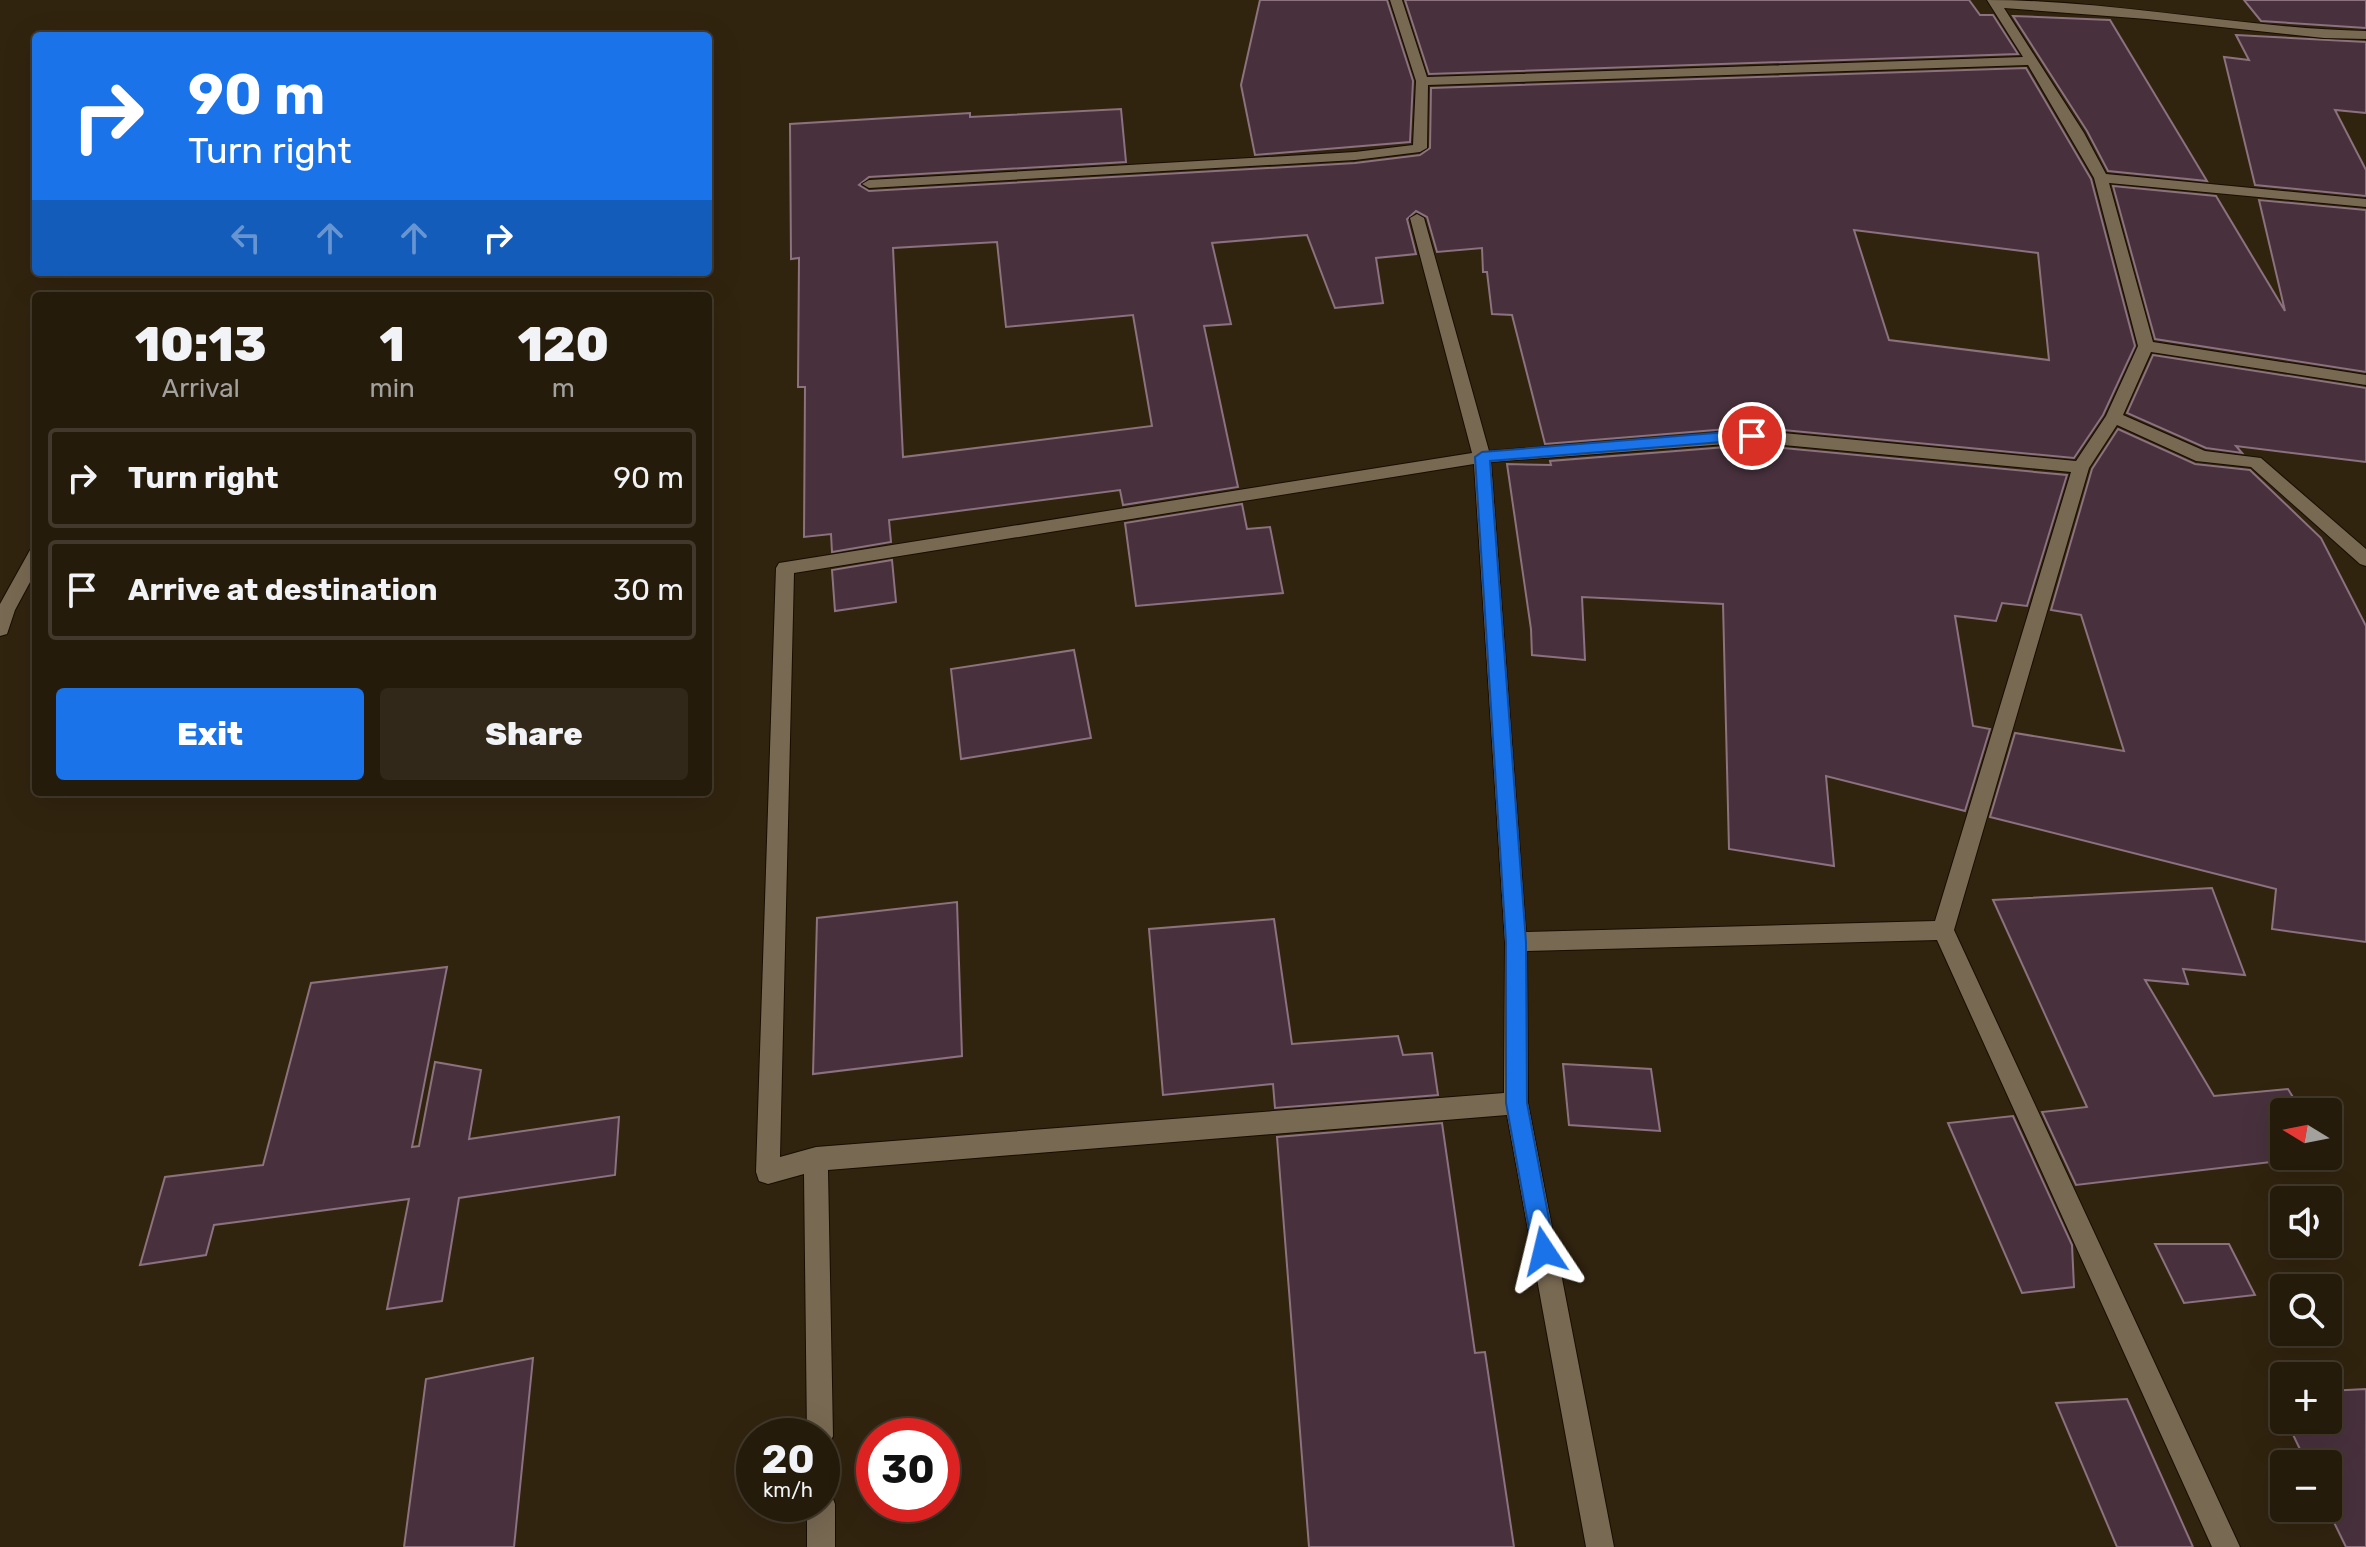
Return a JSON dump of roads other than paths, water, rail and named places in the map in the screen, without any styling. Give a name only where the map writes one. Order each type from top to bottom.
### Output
[{"type":"street","points":[[869,184],[1340,157],[1420,148],[1422,81],[1396,0]]},
{"type":"street","points":[[1995,2],[2324,34],[2366,35]]},
{"type":"street","points":[[1995,2],[2029,61],[2077,133],[2101,178],[2146,346],[2114,417],[2081,467],[1943,930],[2226,1547]]},
{"type":"street","points":[[1422,81],[2029,61]]},
{"type":"street","points":[[2101,178],[2366,203]]},
{"type":"street","points":[[1417,218],[1482,457],[1516,942],[1516,1103],[1600,1547]]},
{"type":"street","points":[[2146,346],[2366,380]]},
{"type":"street","points":[[2114,417],[2202,457],[2255,462],[2366,559]]},
{"type":"street","points":[[1516,1103],[816,1159],[768,1172],[785,568],[1482,457],[1752,436],[2081,467]]},
{"type":"street","points":[[0,629],[6,610],[32,562]]},
{"type":"street","points":[[1516,942],[1943,930]]},
{"type":"street","points":[[816,1159],[820,1418]]},
{"type":"street","points":[[821,1522],[821,1547]]}]
